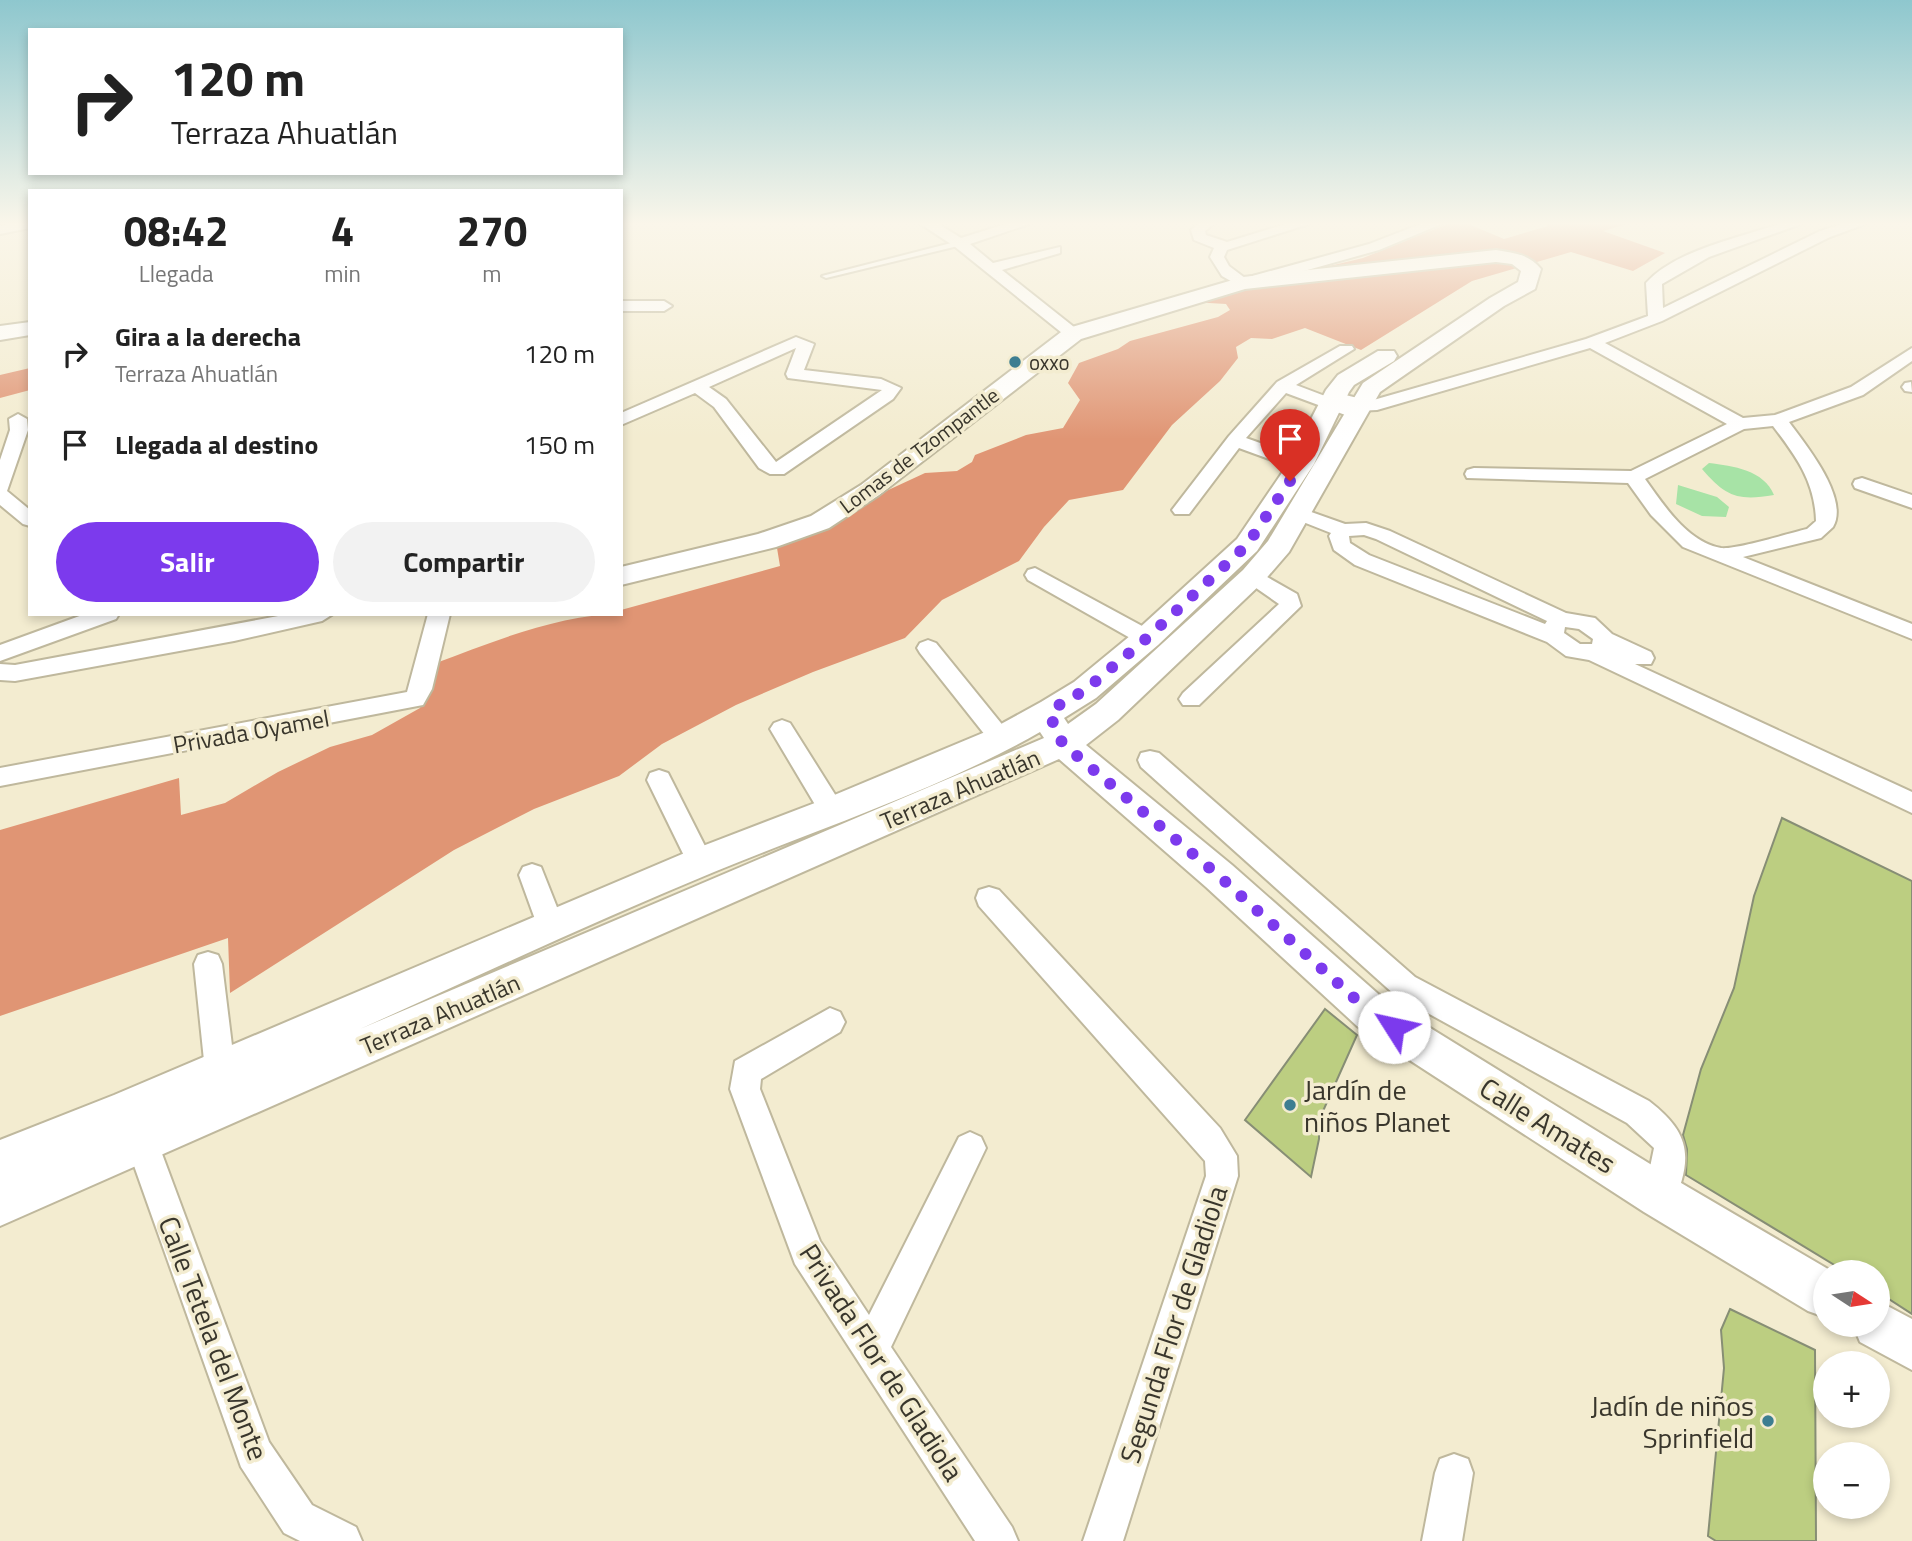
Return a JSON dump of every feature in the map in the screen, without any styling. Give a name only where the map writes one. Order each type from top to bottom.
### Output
[{"type":"street","points":[[1024,295],[1073,334]]},
{"type":"street","name":"Lomas de Tzompantle","points":[[623,576],[766,541],[820,522],[870,490],[1073,334],[1203,295]]},
{"type":"street","name":"Terraza Ahuatlán","points":[[0,1205],[1057,727],[1085,690],[1147,638],[1247,545],[1301,464],[1332,401],[1346,380],[1485,295]]},
{"type":"street","name":"Terraza Ahuatlán","points":[[0,1162],[220,1070],[550,925],[700,862],[832,811],[1001,739],[1057,727],[1107,712],[1253,576],[1299,517],[1371,388],[1510,295]]},
{"type":"street","points":[[1655,295],[1656,318]]},
{"type":"street","points":[[1283,387],[1357,410],[1592,342],[1656,318],[1702,295]]},
{"type":"street","points":[[623,306],[664,306]]},
{"type":"street","points":[[0,333],[28,328]]},
{"type":"street","points":[[623,419],[695,385],[788,344],[802,342],[805,346],[794,374],[881,384],[892,388],[865,411],[777,470],[766,464],[720,403],[695,385]]},
{"type":"street","points":[[1592,342],[1740,424]]},
{"type":"street","points":[[1182,510],[1236,440],[1283,387],[1346,349]]},
{"type":"street","points":[[1474,474],[1634,477],[1740,424],[1778,420],[1857,391],[1912,353]]},
{"type":"street","points":[[699,365],[714,377]]},
{"type":"street","points":[[0,488],[19,430],[16,420]]},
{"type":"street","points":[[1718,556],[1814,534],[1826,523],[1826,499],[1815,468],[1778,420]]},
{"type":"street","points":[[1236,440],[1301,464]]},
{"type":"street","points":[[1634,477],[1676,533],[1690,543],[1912,632]]},
{"type":"street","points":[[1862,484],[1912,502]]},
{"type":"street","points":[[0,495],[28,518]]},
{"type":"street","points":[[1299,517],[1341,533],[1357,528],[1383,535],[1558,628],[1570,650],[1599,646],[1912,787]]},
{"type":"street","points":[[1341,533],[1346,551],[1362,560],[1558,628],[1588,624],[1599,646],[1912,803]]},
{"type":"street","points":[[1035,575],[1147,638]]},
{"type":"street","points":[[1191,699],[1290,606],[1286,593],[1253,576]]},
{"type":"street","points":[[0,653],[102,616]]},
{"type":"street","points":[[0,672],[15,673],[220,636],[313,616]]},
{"type":"street","name":"Privada Oyamel","points":[[0,777],[415,699],[421,689],[439,616]]},
{"type":"street","points":[[928,648],[1001,739]]},
{"type":"street","points":[[1085,690],[1096,697],[1107,712]]},
{"type":"street","name":"Calle Amates","points":[[1057,727],[1371,1013],[1660,1196],[1813,1287]]},
{"type":"street","points":[[782,729],[832,811]]},
{"type":"street","points":[[1150,760],[1405,986],[1638,1112],[1664,1131],[1671,1149],[1660,1196]]},
{"type":"street","points":[[659,780],[700,862]]},
{"type":"street","points":[[532,875],[550,925]]},
{"type":"street","name":"Segunda Flor de Gladiola","points":[[989,898],[1209,1139],[1221,1156],[1222,1176],[1103,1541]]},
{"type":"street","points":[[208,964],[220,1070]]},
{"type":"street","name":"Privada Flor de Gladiola","points":[[830,1022],[746,1071],[745,1089],[807,1252],[998,1541]]},
{"type":"street","name":"Calle Tetela del Monte","points":[[142,1143],[254,1454],[298,1519],[342,1541]]},
{"type":"street","points":[[870,1351],[970,1148]]},
{"type":"street","points":[[1890,1333],[1912,1346]]},
{"type":"street","points":[[1442,1541],[1454,1473]]},
{"type":"shaded area","points":[[1210,295],[1450,295],[1361,350],[1305,328],[1272,339],[1251,338],[1236,347],[1238,358],[1220,381],[1172,425],[1123,490],[1069,500],[1044,527],[1019,561],[942,600],[905,638],[813,672],[736,705],[662,744],[619,776],[534,809],[454,850],[230,993],[228,938],[0,1016],[0,830],[179,778],[181,815],[225,803],[278,772],[330,747],[372,735],[420,708],[436,663],[550,624],[592,616],[623,616],[623,609],[780,566],[776,542],[925,473],[957,471],[972,462],[975,455],[1026,435],[1063,428],[1080,400],[1068,383],[1079,363],[1118,349],[1130,341],[1218,317],[1230,310],[1226,304],[1192,302]]},
{"type":"shaded area","points":[[28,368],[28,391],[0,398],[0,375]]},
{"type":"shaded area","points":[[1709,463],[1747,471],[1763,480],[1774,495],[1734,495],[1718,486],[1702,469]]},
{"type":"shaded area","points":[[1678,485],[1717,497],[1729,507],[1726,517],[1702,516],[1676,504]]},
{"type":"building","points":[[1782,818],[1912,881],[1912,1314],[1890,1300],[1890,1260],[1826,1260],[1686,1175],[1687,1149],[1683,1135],[1701,1069],[1734,988],[1754,896]]},
{"type":"building","name":"Jardín de niños Planet","points":[[1325,1009],[1357,1035],[1319,1120],[1319,1139],[1311,1177],[1245,1120]]},
{"type":"building","name":"Jadín de niños Sprinfield","points":[[1730,1309],[1815,1350],[1813,1519],[1816,1519],[1816,1541],[1716,1541],[1708,1536],[1724,1368],[1721,1330]]},
{"type":"place","name":"oxxo","points":[[1015,362]]},
{"type":"place","name":"Jardín de niños Planet","points":[[1290,1105]]},
{"type":"place","name":"Jadín de niños Sprinfield","points":[[1768,1421]]},
{"type":"route","points":[[1290,481],[1247,545],[1147,638],[1085,690],[1052,709],[1053,726],[1063,744],[1219,876],[1371,1013],[1394,1027]]}]
